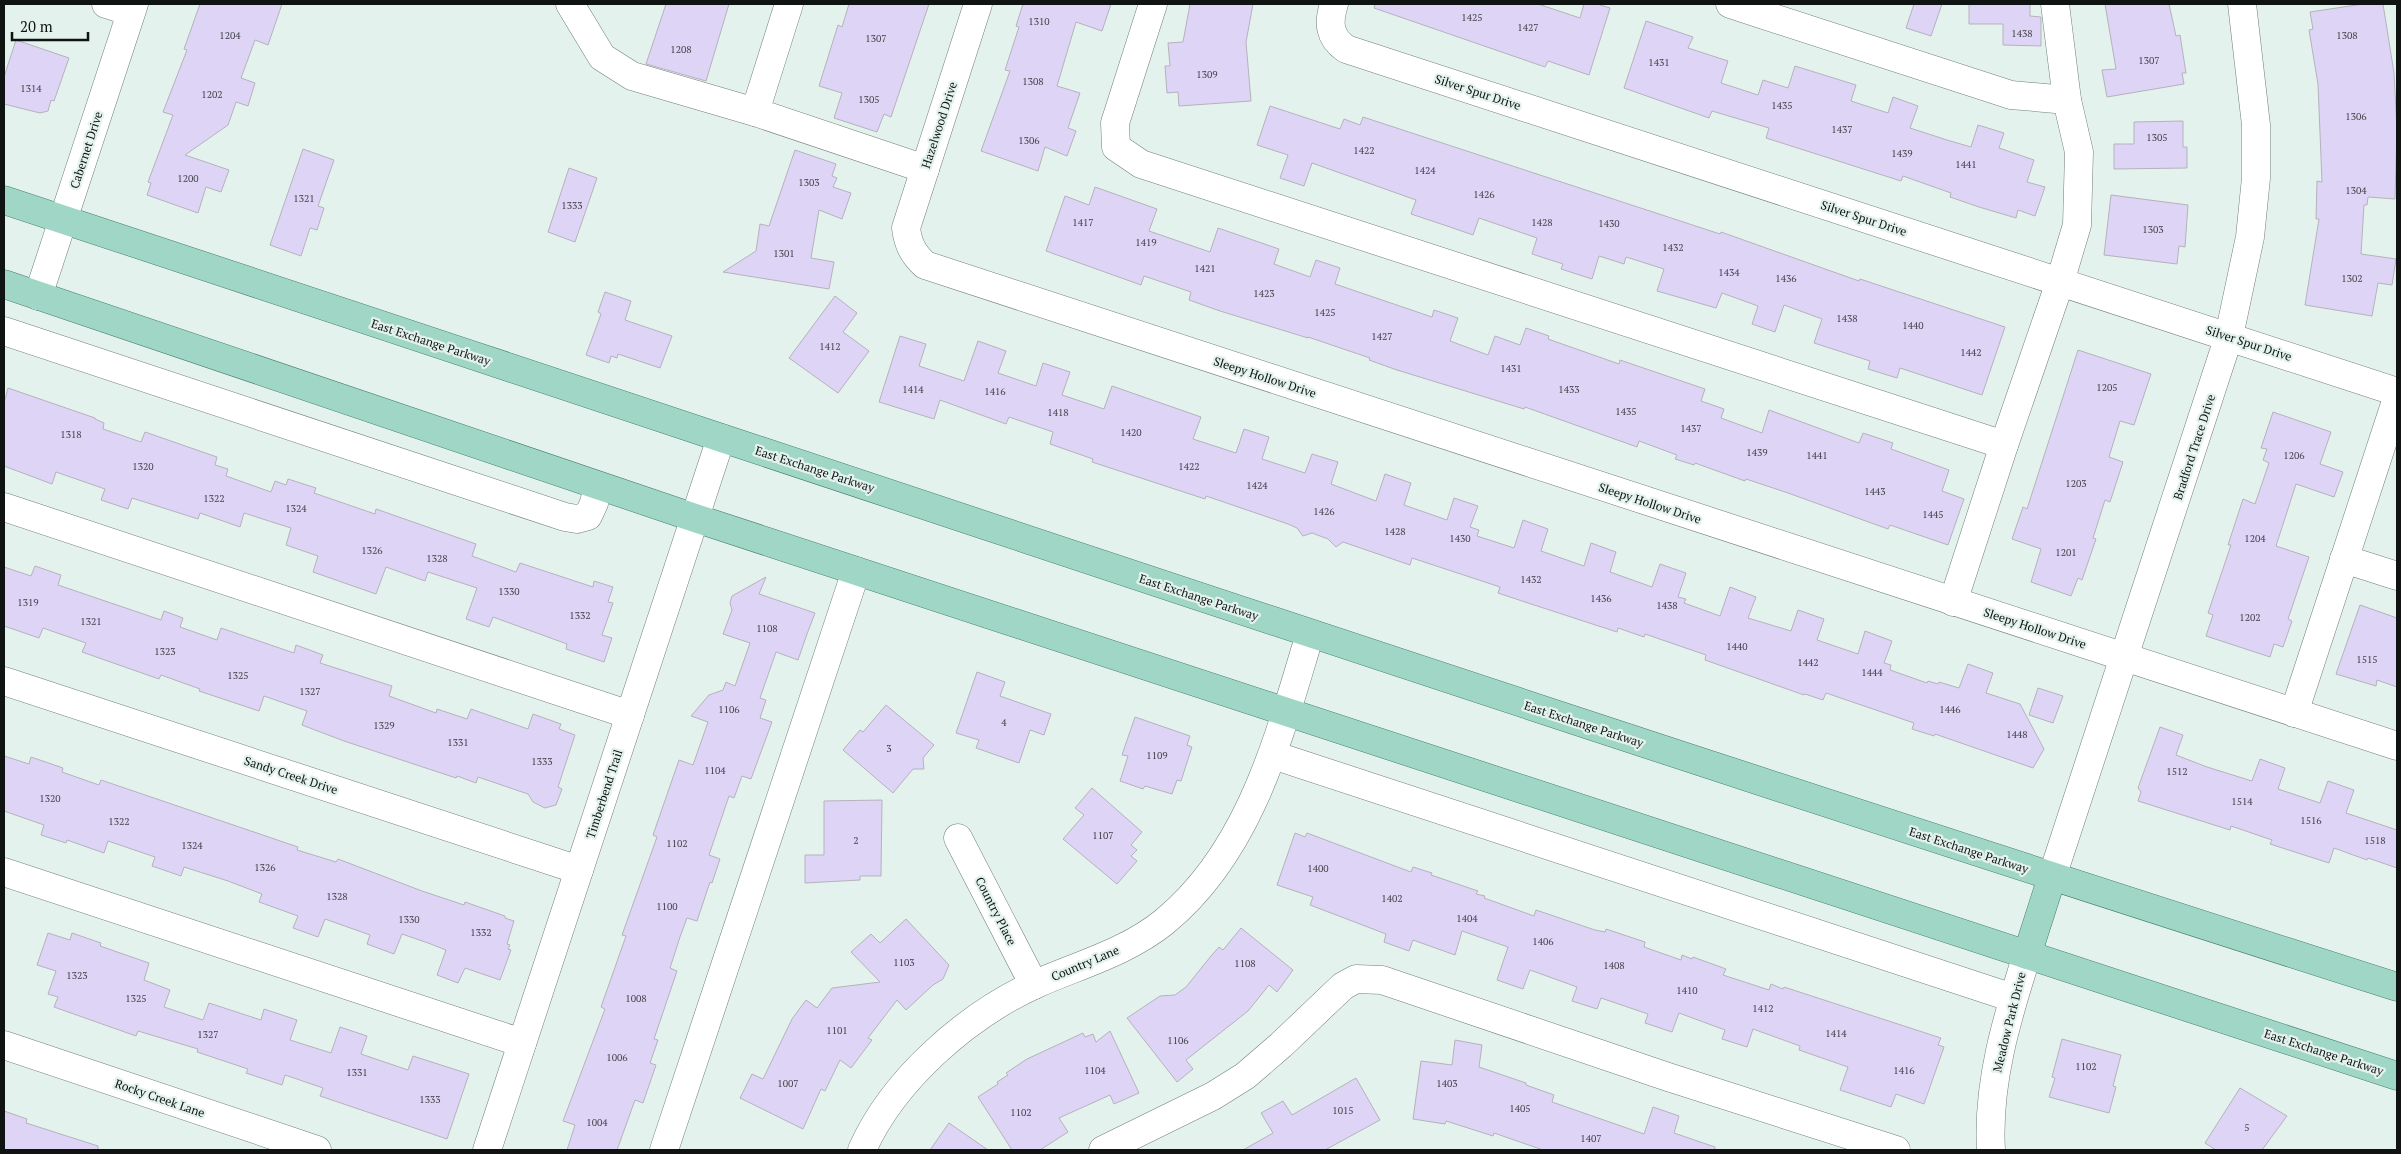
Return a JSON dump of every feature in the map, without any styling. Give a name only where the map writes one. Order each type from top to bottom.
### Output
[{"type":"main road","name":"East Exchange Parkway","points":[[4,200],[1310,634],[2052,877],[2397,987]]},
{"type":"main road","name":"East Exchange Parkway","points":[[4,284],[694,518],[2397,1076]]},
{"type":"main road","points":[[2026,955],[2052,877]]},
{"type":"street","points":[[570,4],[602,57],[632,76],[755,112],[924,169]]},
{"type":"street","points":[[755,112],[789,4]]},
{"type":"street","name":"Hazelwood Drive","points":[[911,247],[906,228],[978,4]]},
{"type":"street","points":[[1153,4],[1115,123],[1116,147],[1141,164],[2004,445]]},
{"type":"street","name":"Silver Spur Drive","points":[[1334,4],[1330,20],[1334,38],[1346,49],[2397,392]]},
{"type":"street","points":[[1730,4],[2011,95],[2067,100]]},
{"type":"street","points":[[1953,602],[2060,282],[2077,225],[2079,152],[2067,100],[2055,4]]},
{"type":"street","name":"Bradford Trace Drive","points":[[2052,877],[2229,336],[2250,237],[2256,178],[2256,125],[2242,4]]},
{"type":"street","name":"Cabernet Drive","points":[[38,296],[63,220],[124,6]]},
{"type":"street","name":"Sleepy Hollow Drive","points":[[911,247],[914,255],[925,265],[938,271],[2397,746]]},
{"type":"street","points":[[4,331],[565,517],[577,519],[588,516],[594,503],[598,486]]},
{"type":"street","points":[[2294,713],[2397,398]]},
{"type":"street","name":"Timberbend Trail","points":[[487,1150],[721,438]]},
{"type":"street","points":[[4,507],[630,715]]},
{"type":"street","points":[[2344,559],[2397,576]]},
{"type":"street","points":[[664,1150],[856,571]]},
{"type":"street","name":"Country Lane","points":[[862,1150],[868,1136],[893,1097],[914,1072],[946,1043],[982,1015],[1034,985],[1115,952],[1170,917],[1193,893],[1222,856],[1252,806],[1273,755],[1310,634]]},
{"type":"street","name":"Sandy Creek Drive","points":[[4,681],[579,870]]},
{"type":"street","points":[[1273,755],[2013,998]]},
{"type":"street","name":"Country Place","points":[[958,838],[1034,985]]},
{"type":"street","points":[[4,872],[522,1043]]},
{"type":"street","name":"Meadow Park Drive","points":[[1991,1150],[1991,1109],[1996,1064],[2026,955]]},
{"type":"street","points":[[1103,1150],[1214,1096],[1245,1076],[1343,986],[1356,979],[1382,980],[1668,1077],[1896,1150]]},
{"type":"street","name":"Rocky Creek Lane","points":[[4,1045],[317,1150]]},
{"type":"building","points":[[200,4],[282,4],[268,45],[255,40],[241,78],[255,83],[248,106],[236,102],[228,125],[185,155],[229,170],[221,192],[206,187],[198,213],[147,195],[151,183],[148,182],[173,115],[163,112],[187,50],[184,49]]},
{"type":"building","points":[[666,4],[729,4],[706,81],[646,64]]},
{"type":"building","points":[[849,4],[929,4],[891,117],[884,114],[877,132],[834,118],[842,93],[819,86],[838,25],[842,27]]},
{"type":"building","points":[[1023,4],[1111,4],[1102,31],[1076,22],[1057,86],[1080,93],[1068,128],[1076,131],[1067,156],[1045,147],[1038,171],[981,151],[1010,71],[1005,70],[1019,27],[1016,26]]},
{"type":"building","points":[[1190,4],[1253,4],[1246,42],[1251,101],[1179,106],[1178,92],[1167,93],[1165,66],[1170,66],[1168,43],[1183,42]]},
{"type":"building","points":[[1375,4],[1538,4],[1580,18],[1584,4],[1597,4],[1610,8],[1589,75],[1548,61],[1545,67],[1374,8]]},
{"type":"building","points":[[1914,4],[1942,4],[1931,36],[1906,28]]},
{"type":"building","points":[[1969,4],[2030,4],[2030,16],[2041,17],[2041,46],[2003,45],[2003,24],[1969,24]]},
{"type":"building","points":[[2105,4],[2169,4],[2176,36],[2180,35],[2186,73],[2182,73],[2184,84],[2107,97],[2102,70],[2116,69]]},
{"type":"building","points":[[2363,4],[2383,4],[2394,73],[2397,130],[2395,199],[2368,197],[2367,205],[2364,205],[2361,254],[2396,259],[2392,285],[2378,283],[2372,316],[2305,305],[2319,219],[2316,219],[2317,181],[2322,182],[2318,84],[2309,30],[2313,29],[2310,12]]},
{"type":"building","points":[[1646,21],[1693,37],[1688,48],[1728,61],[1721,83],[1758,95],[1763,80],[1788,88],[1795,66],[1856,85],[1851,101],[1888,113],[1893,97],[1918,106],[1910,128],[1947,140],[1971,147],[1978,125],[2004,133],[1999,148],[2034,160],[2027,182],[2045,187],[2035,216],[2018,210],[2016,218],[1979,207],[1950,197],[1951,193],[1903,176],[1901,181],[1766,138],[1769,128],[1712,111],[1709,118],[1624,88]]},
{"type":"building","points":[[16,40],[69,58],[54,101],[51,100],[48,111],[40,113],[4,104],[4,77]]},
{"type":"building","points":[[1270,106],[1340,129],[1344,119],[1360,125],[1363,117],[1720,234],[1721,232],[1859,281],[1860,279],[2005,327],[1982,395],[1900,368],[1897,378],[1868,369],[1870,361],[1814,343],[1822,319],[1784,305],[1775,332],[1752,324],[1758,306],[1722,293],[1716,308],[1657,291],[1664,269],[1626,257],[1624,264],[1599,256],[1592,279],[1561,269],[1563,264],[1532,254],[1537,238],[1479,218],[1473,235],[1411,214],[1416,200],[1312,163],[1304,186],[1280,178],[1288,155],[1257,145]]},
{"type":"building","points":[[2183,121],[2183,147],[2187,147],[2187,168],[2114,169],[2114,144],[2134,144],[2134,122]]},
{"type":"building","points":[[303,149],[334,160],[318,206],[324,208],[317,230],[310,228],[301,256],[270,245]]},
{"type":"building","points":[[795,150],[836,164],[832,176],[837,178],[833,187],[851,193],[842,219],[819,210],[811,258],[834,262],[829,289],[723,272],[756,251],[760,224],[769,226]]},
{"type":"building","points":[[569,168],[597,178],[575,242],[548,232]]},
{"type":"building","points":[[1095,187],[1157,209],[1149,231],[1210,252],[1218,228],[1279,249],[1274,264],[1310,277],[1316,260],[1340,268],[1335,284],[1432,317],[1434,310],[1458,318],[1450,341],[1488,355],[1495,336],[1520,345],[1526,328],[1549,336],[1548,339],[1619,364],[1620,360],[1705,389],[1701,401],[1724,409],[1721,418],[1762,433],[1769,410],[1859,443],[1863,433],[1893,443],[1891,449],[1949,470],[1942,491],[1964,499],[1948,545],[1890,525],[1888,529],[1746,479],[1745,481],[1695,463],[1694,465],[1675,459],[1677,455],[1639,441],[1637,447],[1525,407],[1524,409],[1397,370],[1369,360],[1370,358],[1308,337],[1220,311],[1189,300],[1191,292],[1144,276],[1141,285],[1046,251],[1065,196],[1089,205]]},
{"type":"building","points":[[2111,195],[2188,205],[2185,247],[2179,246],[2177,264],[2104,255]]},
{"type":"building","points":[[605,292],[631,301],[625,320],[672,336],[660,368],[618,354],[617,358],[611,356],[609,363],[586,355],[601,314],[598,312]]},
{"type":"building","points":[[835,296],[857,313],[843,332],[869,351],[838,393],[789,358]]},
{"type":"building","points":[[900,336],[926,344],[919,366],[964,381],[978,341],[1006,351],[998,373],[1036,386],[1043,363],[1070,372],[1062,395],[1104,409],[1112,386],[1201,417],[1193,439],[1236,453],[1244,429],[1269,437],[1262,459],[1305,473],[1312,454],[1338,462],[1331,484],[1376,501],[1385,474],[1411,483],[1404,505],[1447,520],[1454,498],[1478,506],[1470,527],[1479,530],[1477,536],[1514,548],[1523,520],[1548,529],[1541,551],[1584,566],[1591,543],[1616,552],[1610,572],[1652,587],[1660,564],[1686,573],[1678,597],[1686,599],[1684,603],[1720,616],[1730,587],[1756,597],[1748,618],[1791,631],[1798,610],[1824,619],[1817,640],[1858,654],[1865,631],[1892,641],[1884,663],[1891,665],[1890,670],[1927,683],[1928,681],[1938,684],[1939,682],[1959,688],[1968,664],[1993,673],[1986,693],[2020,704],[2044,749],[2033,768],[1935,734],[1934,736],[1912,729],[1914,723],[1826,693],[1823,700],[1804,695],[1705,660],[1706,655],[1645,634],[1644,637],[1618,628],[1617,632],[1498,593],[1500,587],[1412,558],[1410,565],[1343,542],[1336,547],[1328,539],[1312,533],[1303,536],[1297,528],[1288,524],[1206,496],[1205,499],[1092,462],[1093,459],[1050,444],[1053,432],[1009,417],[1006,424],[940,400],[934,419],[879,402]]},
{"type":"building","points":[[2078,350],[2151,374],[2134,425],[2120,421],[2109,457],[2123,462],[2110,502],[2105,500],[2093,538],[2096,539],[2082,580],[2078,578],[2071,596],[2031,582],[2041,549],[2012,539],[2023,507],[2027,509]]},
{"type":"building","points":[[8,388],[95,418],[104,423],[103,429],[141,442],[145,432],[217,457],[215,465],[228,469],[226,476],[271,492],[275,481],[286,485],[288,479],[316,488],[314,493],[375,514],[376,509],[476,544],[472,556],[516,572],[520,563],[593,587],[594,581],[613,587],[608,602],[613,603],[602,635],[612,638],[604,662],[566,649],[567,644],[493,617],[489,627],[466,619],[477,588],[428,572],[425,581],[386,567],[376,594],[313,572],[318,556],[286,545],[291,528],[244,513],[240,527],[200,513],[198,519],[132,498],[128,509],[101,500],[105,489],[56,472],[52,484],[4,466],[4,403]]},
{"type":"building","points":[[2273,412],[2331,432],[2320,464],[2343,472],[2334,497],[2296,484],[2276,546],[2309,557],[2288,619],[2292,621],[2283,647],[2274,644],[2270,657],[2206,636],[2213,615],[2208,613],[2231,545],[2228,545],[2243,499],[2255,504],[2269,463],[2263,460],[2267,449],[2261,448]]},
{"type":"building","points":[[35,566],[61,575],[58,585],[161,620],[164,611],[183,618],[180,627],[217,640],[221,628],[294,653],[296,645],[323,655],[320,663],[392,686],[389,696],[436,713],[437,709],[467,719],[471,709],[528,729],[533,714],[561,724],[559,729],[575,735],[558,787],[562,789],[556,805],[545,808],[533,802],[528,794],[478,777],[476,783],[457,776],[456,778],[344,741],[302,725],[307,711],[264,696],[259,711],[199,691],[200,689],[161,675],[159,679],[82,652],[86,643],[43,628],[39,638],[4,626],[4,567],[31,576]]},
{"type":"building","points":[[766,577],[759,594],[815,613],[798,660],[776,652],[760,698],[766,700],[760,718],[772,722],[751,779],[742,776],[734,798],[729,796],[709,855],[720,859],[712,883],[710,882],[697,921],[687,918],[680,937],[670,968],[677,971],[654,1039],[658,1040],[650,1063],[656,1065],[643,1103],[635,1100],[617,1150],[567,1150],[575,1125],[563,1121],[605,1009],[601,1007],[626,936],[622,935],[657,837],[653,835],[679,760],[693,765],[708,722],[691,716],[709,695],[723,690],[726,682],[735,686],[750,643],[723,634],[732,610],[730,603],[732,596]]},
{"type":"building","points":[[2360,605],[2397,618],[2397,687],[2377,680],[2376,686],[2336,674]]},
{"type":"building","points":[[977,672],[1005,682],[1000,696],[1051,714],[1044,735],[1030,730],[1019,763],[976,748],[979,740],[956,733]]},
{"type":"building","points":[[2038,688],[2063,696],[2053,723],[2029,715]]},
{"type":"building","points":[[886,705],[934,745],[923,758],[924,769],[913,769],[893,793],[843,750],[860,730],[863,732]]},
{"type":"building","points":[[1135,717],[1190,736],[1187,745],[1192,747],[1181,781],[1177,780],[1172,794],[1145,786],[1143,789],[1120,781],[1128,756],[1122,755]]},
{"type":"building","points":[[2160,727],[2183,735],[2176,755],[2207,767],[2252,781],[2260,759],[2285,768],[2278,789],[2320,803],[2328,781],[2354,790],[2346,813],[2397,830],[2397,868],[2334,848],[2329,863],[2270,844],[2272,840],[2231,826],[2230,830],[2138,801],[2141,792],[2138,788]]},
{"type":"building","points":[[4,756],[29,764],[31,757],[63,768],[62,772],[99,785],[101,780],[298,847],[297,850],[336,862],[338,859],[422,891],[464,905],[465,902],[505,916],[505,918],[514,921],[507,944],[510,945],[508,949],[511,950],[500,980],[465,968],[458,983],[437,975],[446,950],[428,943],[402,934],[394,954],[367,944],[370,935],[325,919],[318,937],[293,928],[298,916],[259,902],[262,894],[228,881],[184,867],[181,876],[152,866],[155,857],[108,841],[104,853],[67,840],[66,843],[41,835],[44,825],[4,811]]},
{"type":"building","points":[[1092,788],[1142,832],[1131,845],[1137,850],[1131,856],[1137,861],[1117,884],[1063,839],[1084,815],[1075,808]]},
{"type":"building","points":[[882,800],[881,876],[860,876],[860,880],[805,883],[805,855],[824,855],[824,801]]},
{"type":"building","points":[[1295,833],[1305,837],[1307,833],[1411,872],[1413,867],[1432,873],[1431,875],[1478,891],[1476,894],[1485,896],[1484,898],[1534,916],[1536,910],[1595,930],[1605,932],[1606,929],[1645,942],[1644,947],[1681,960],[1682,955],[1692,959],[1693,957],[1726,969],[1723,975],[1769,990],[1771,984],[1783,989],[1784,987],[1941,1038],[1938,1045],[1944,1047],[1924,1104],[1896,1094],[1891,1107],[1840,1090],[1848,1067],[1799,1050],[1800,1046],[1753,1029],[1747,1047],[1722,1039],[1725,1030],[1679,1013],[1672,1032],[1645,1023],[1648,1014],[1601,998],[1597,1009],[1572,1001],[1577,987],[1530,970],[1523,989],[1497,980],[1508,947],[1462,931],[1455,955],[1413,940],[1409,951],[1384,942],[1386,934],[1310,905],[1313,897],[1277,885]]},
{"type":"building","points":[[906,919],[949,965],[943,979],[933,985],[906,1010],[897,1000],[868,1038],[872,1040],[851,1068],[840,1060],[825,1091],[821,1089],[803,1129],[740,1098],[752,1074],[763,1079],[792,1019],[806,1000],[817,1008],[832,988],[880,982],[851,952],[871,934],[880,943]]},
{"type":"building","points":[[1241,928],[1293,970],[1277,992],[1269,985],[1248,1011],[1186,1060],[1193,1069],[1177,1082],[1127,1018],[1160,996],[1175,995],[1186,987],[1219,947],[1223,950]]},
{"type":"building","points":[[48,933],[70,940],[72,933],[101,943],[100,946],[149,963],[144,980],[170,990],[164,1007],[203,1020],[209,1003],[261,1020],[264,1009],[297,1020],[290,1040],[331,1053],[340,1027],[367,1036],[361,1054],[408,1070],[413,1056],[469,1074],[447,1139],[320,1096],[323,1088],[285,1075],[282,1085],[246,1073],[248,1069],[197,1052],[198,1049],[138,1031],[136,1036],[54,1007],[58,997],[48,994],[56,971],[37,965]]},
{"type":"building","points":[[1110,1031],[1139,1093],[1114,1104],[1110,1095],[1059,1118],[1068,1132],[1040,1150],[1012,1150],[978,1097],[998,1084],[997,1082],[1008,1075],[1006,1073],[1027,1059],[1083,1033],[1085,1037],[1093,1034],[1096,1042]]},
{"type":"building","points":[[2062,1039],[2121,1055],[2113,1086],[2116,1087],[2109,1113],[2049,1097],[2055,1078],[2052,1077]]},
{"type":"building","points":[[1455,1040],[1482,1045],[1479,1067],[1554,1095],[1552,1102],[1644,1134],[1653,1107],[1679,1116],[1674,1133],[1715,1147],[1715,1150],[1543,1150],[1494,1133],[1493,1136],[1446,1121],[1445,1124],[1413,1119],[1421,1061],[1452,1065]]},
{"type":"building","points":[[1356,1078],[1380,1120],[1325,1150],[1243,1150],[1273,1133],[1261,1113],[1283,1101],[1292,1115]]},
{"type":"building","points":[[2240,1088],[2287,1116],[2262,1150],[2216,1150],[2205,1143]]},
{"type":"building","points":[[4,1111],[27,1119],[26,1123],[98,1146],[98,1150],[4,1150]]},
{"type":"building","points":[[949,1123],[988,1150],[930,1150]]}]
